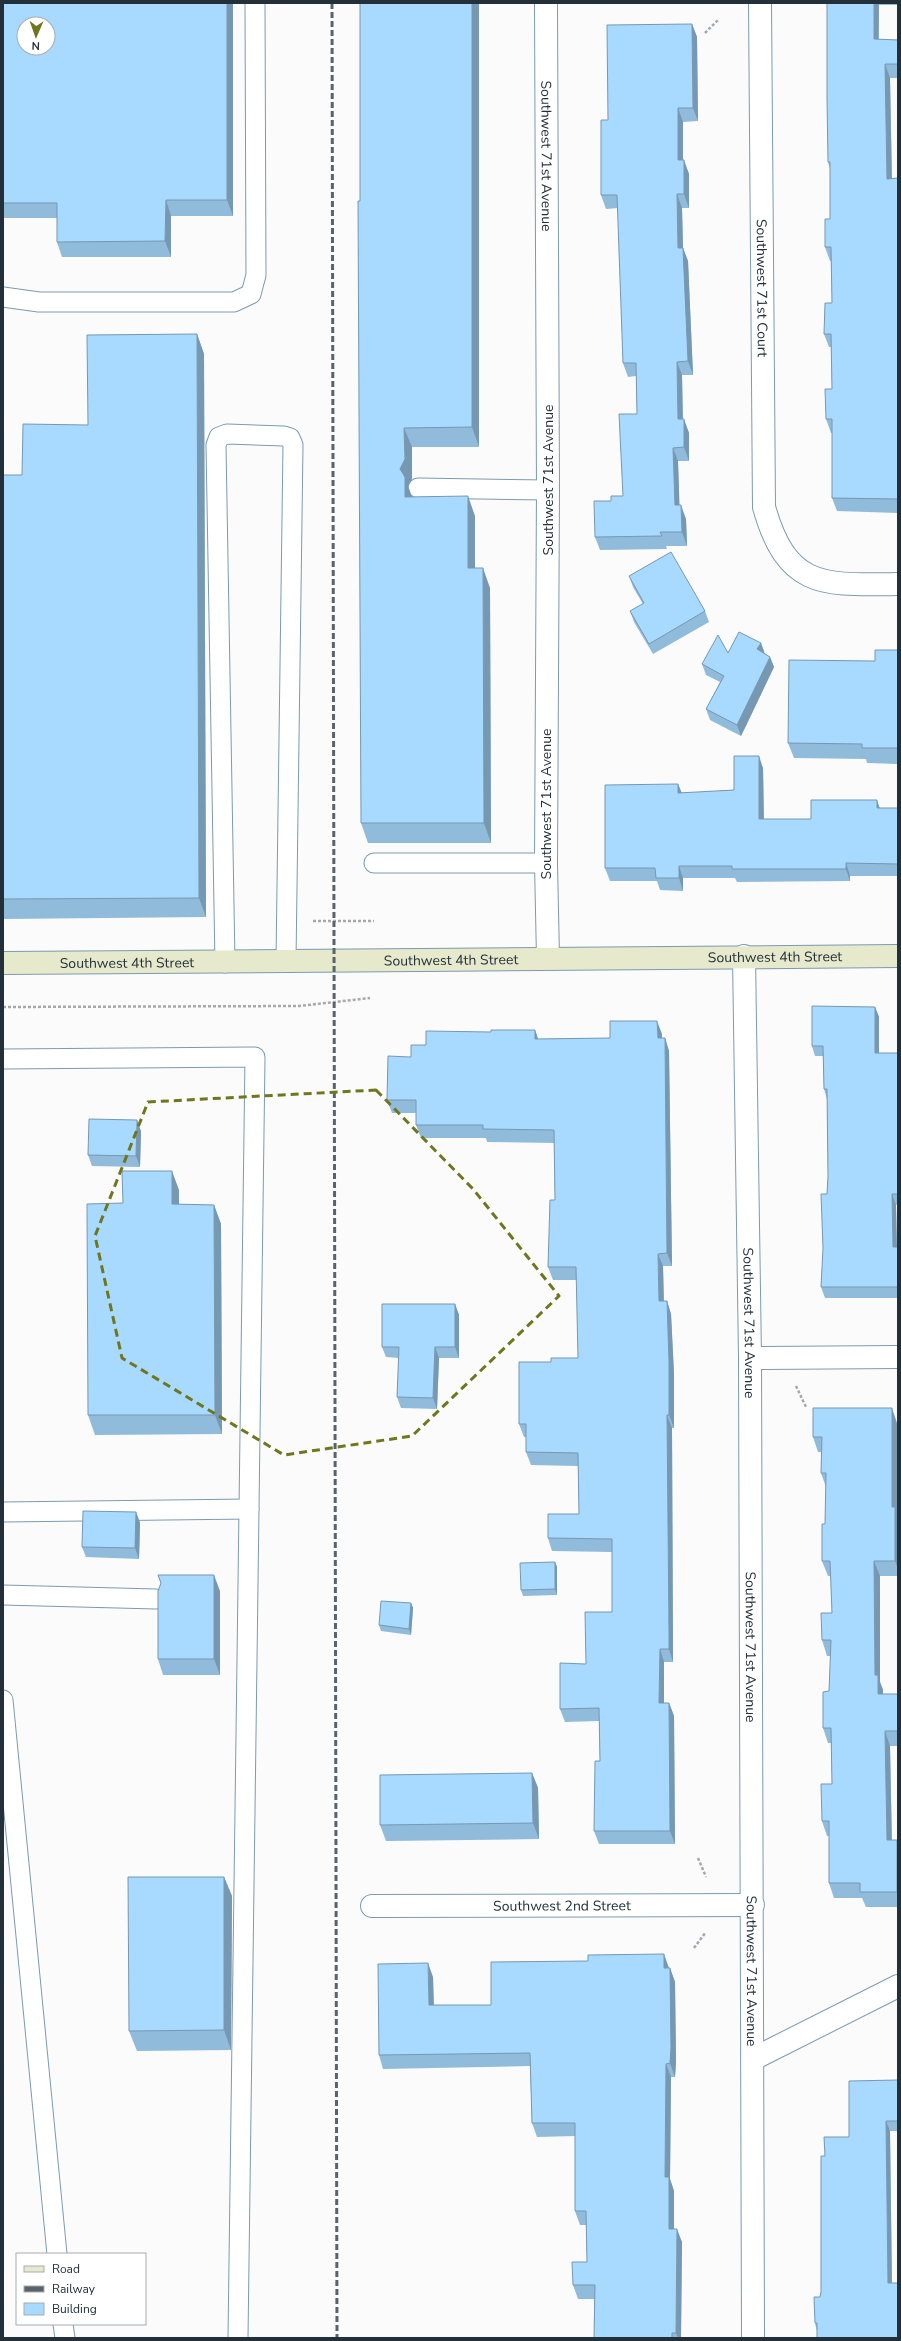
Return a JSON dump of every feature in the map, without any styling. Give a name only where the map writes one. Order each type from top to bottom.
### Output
[{"type":"street","name":"Southwest 71st Avenue","points":[[546,3],[548,490],[546,863],[548,958]]},
{"type":"street","name":"Southwest 71st Court","points":[[760,3],[764,507],[769,523],[784,554],[793,565],[805,574],[824,581],[848,584],[898,584]]},
{"type":"street","name":"Southwest 71st Avenue","points":[[744,956],[750,1358],[753,1905],[753,2338]]},
{"type":"street","name":"Southwest 4th Street","points":[[3,963],[224,963],[548,958],[898,956]]},
{"type":"street","points":[[750,1358],[898,1357]]},
{"type":"street","name":"Southwest 2nd Street","points":[[372,1906],[753,1905]]},
{"type":"street","points":[[753,2059],[898,1986]]},
{"type":"lane","points":[[3,297],[39,302],[234,302],[251,294],[256,275],[255,3]]},
{"type":"lane","points":[[224,963],[216,445],[219,438],[227,434],[284,436],[290,438],[293,445],[286,961]]},
{"type":"lane","points":[[418,488],[548,490]]},
{"type":"lane","points":[[374,863],[546,863]]},
{"type":"lane","points":[[3,1059],[255,1057],[238,2338]]},
{"type":"lane","points":[[3,1512],[249,1509]]},
{"type":"lane","points":[[3,1595],[156,1599]]},
{"type":"lane","points":[[3,1700],[57,2253]]},
{"type":"lane","points":[[63,2325],[65,2338]]},
{"type":"path","points":[[705,33],[720,18]]},
{"type":"path","points":[[287,921],[374,921]]},
{"type":"path","points":[[3,1008],[299,1006],[370,998]]},
{"type":"path","points":[[796,1386],[806,1407]]},
{"type":"path","points":[[698,1858],[707,1879]]},
{"type":"path","points":[[694,1948],[707,1930]]},
{"type":"highlighted area","points":[[376,1090],[473,1189],[559,1296],[412,1436],[284,1455],[122,1358],[95,1236],[148,1102]]},
{"type":"building","points":[[3,3],[227,3],[227,200],[166,200],[165,241],[57,242],[57,203],[3,203]]},
{"type":"building","points":[[360,3],[472,3],[472,427],[404,428],[405,459],[400,469],[405,477],[405,497],[468,496],[468,568],[483,568],[484,823],[361,823],[358,201],[360,201]]},
{"type":"building","points":[[827,3],[874,3],[874,39],[898,40],[898,64],[885,64],[887,179],[898,178],[898,499],[832,498],[832,419],[826,419],[825,389],[832,389],[831,334],[824,334],[825,303],[832,303],[831,247],[825,247],[825,219],[830,219],[830,162],[828,162],[827,98]]},
{"type":"building","points":[[692,24],[693,108],[678,108],[678,160],[684,160],[684,194],[677,194],[678,248],[683,248],[688,361],[677,362],[678,419],[684,419],[684,447],[673,448],[675,505],[681,505],[682,532],[660,532],[662,536],[595,537],[594,501],[611,501],[611,496],[623,496],[619,414],[637,414],[636,363],[623,363],[617,195],[601,195],[601,120],[608,120],[607,25]]},
{"type":"building","points":[[197,334],[199,898],[3,899],[3,475],[22,475],[23,424],[88,425],[87,335]]},
{"type":"building","points":[[671,552],[705,611],[649,644],[630,611],[644,603],[629,576]]},
{"type":"building","points":[[739,632],[761,643],[757,649],[770,657],[737,725],[706,709],[724,676],[702,664],[718,635],[728,653]]},
{"type":"building","points":[[875,650],[898,650],[898,748],[862,748],[862,744],[788,743],[789,660],[875,661]]},
{"type":"building","points":[[734,756],[759,756],[759,819],[811,819],[811,800],[877,800],[877,808],[898,808],[898,864],[846,863],[846,869],[732,869],[732,866],[679,866],[679,878],[656,878],[655,868],[605,868],[605,785],[678,784],[678,793],[734,790]]},
{"type":"building","points":[[812,1006],[875,1007],[875,1053],[898,1053],[898,1194],[892,1194],[893,1247],[898,1247],[898,1287],[821,1287],[823,1248],[821,1194],[827,1194],[828,1176],[827,1089],[824,1089],[823,1046],[812,1046]]},
{"type":"building","points":[[610,1021],[657,1021],[658,1038],[665,1038],[667,1253],[658,1254],[659,1301],[667,1301],[669,1361],[669,1415],[667,1415],[669,1649],[660,1649],[659,1703],[669,1703],[670,1831],[594,1831],[595,1761],[600,1761],[599,1708],[560,1709],[560,1663],[586,1664],[585,1612],[612,1612],[612,1539],[548,1538],[548,1514],[579,1514],[578,1453],[526,1452],[526,1424],[519,1424],[519,1362],[551,1362],[551,1358],[578,1358],[576,1267],[548,1267],[550,1200],[555,1200],[554,1130],[483,1129],[483,1125],[416,1125],[416,1100],[387,1100],[388,1056],[411,1057],[411,1045],[426,1045],[426,1031],[491,1032],[491,1030],[535,1030],[535,1039],[610,1038]]},
{"type":"building","points":[[89,1119],[137,1120],[136,1156],[88,1155]]},
{"type":"building","points":[[122,1171],[172,1171],[172,1204],[214,1205],[215,1415],[88,1415],[87,1204],[123,1203]]},
{"type":"building","points":[[382,1304],[455,1304],[455,1347],[435,1347],[433,1398],[397,1397],[399,1347],[382,1347]]},
{"type":"building","points":[[813,1408],[892,1408],[892,1507],[895,1507],[895,1561],[874,1561],[875,1675],[878,1675],[878,1694],[898,1694],[898,1731],[885,1731],[887,1840],[897,1840],[897,1892],[860,1892],[860,1883],[829,1883],[829,1821],[822,1821],[821,1784],[832,1784],[831,1728],[823,1728],[823,1692],[829,1691],[831,1640],[822,1640],[821,1613],[832,1613],[830,1561],[822,1561],[822,1524],[825,1524],[826,1473],[821,1473],[822,1437],[813,1437]]},
{"type":"building","points":[[83,1511],[136,1512],[135,1548],[82,1547]]},
{"type":"building","points":[[555,1562],[555,1589],[521,1590],[520,1563]]},
{"type":"building","points":[[158,1575],[214,1575],[214,1659],[158,1659],[158,1591],[161,1583]]},
{"type":"building","points":[[381,1601],[411,1603],[409,1629],[379,1625]]},
{"type":"building","points":[[532,1773],[533,1823],[380,1825],[380,1775]]},
{"type":"building","points":[[128,1877],[224,1877],[224,2030],[129,2031]]},
{"type":"building","points":[[664,1954],[664,1968],[670,1968],[671,2048],[670,2063],[666,2064],[665,2177],[669,2177],[669,2229],[677,2229],[676,2333],[672,2333],[672,2338],[594,2338],[595,2285],[573,2285],[572,2262],[587,2262],[586,2211],[575,2211],[575,2123],[532,2123],[530,2053],[379,2055],[378,1964],[428,1963],[429,2005],[491,2005],[491,1962],[588,1961],[588,1955]]},
{"type":"building","points":[[898,2080],[898,2121],[886,2121],[888,2283],[898,2283],[898,2338],[817,2338],[814,2297],[820,2297],[821,2292],[821,2156],[825,2156],[824,2137],[849,2137],[849,2081]]},
{"type":"railway","points":[[332,3],[337,2338]]}]
